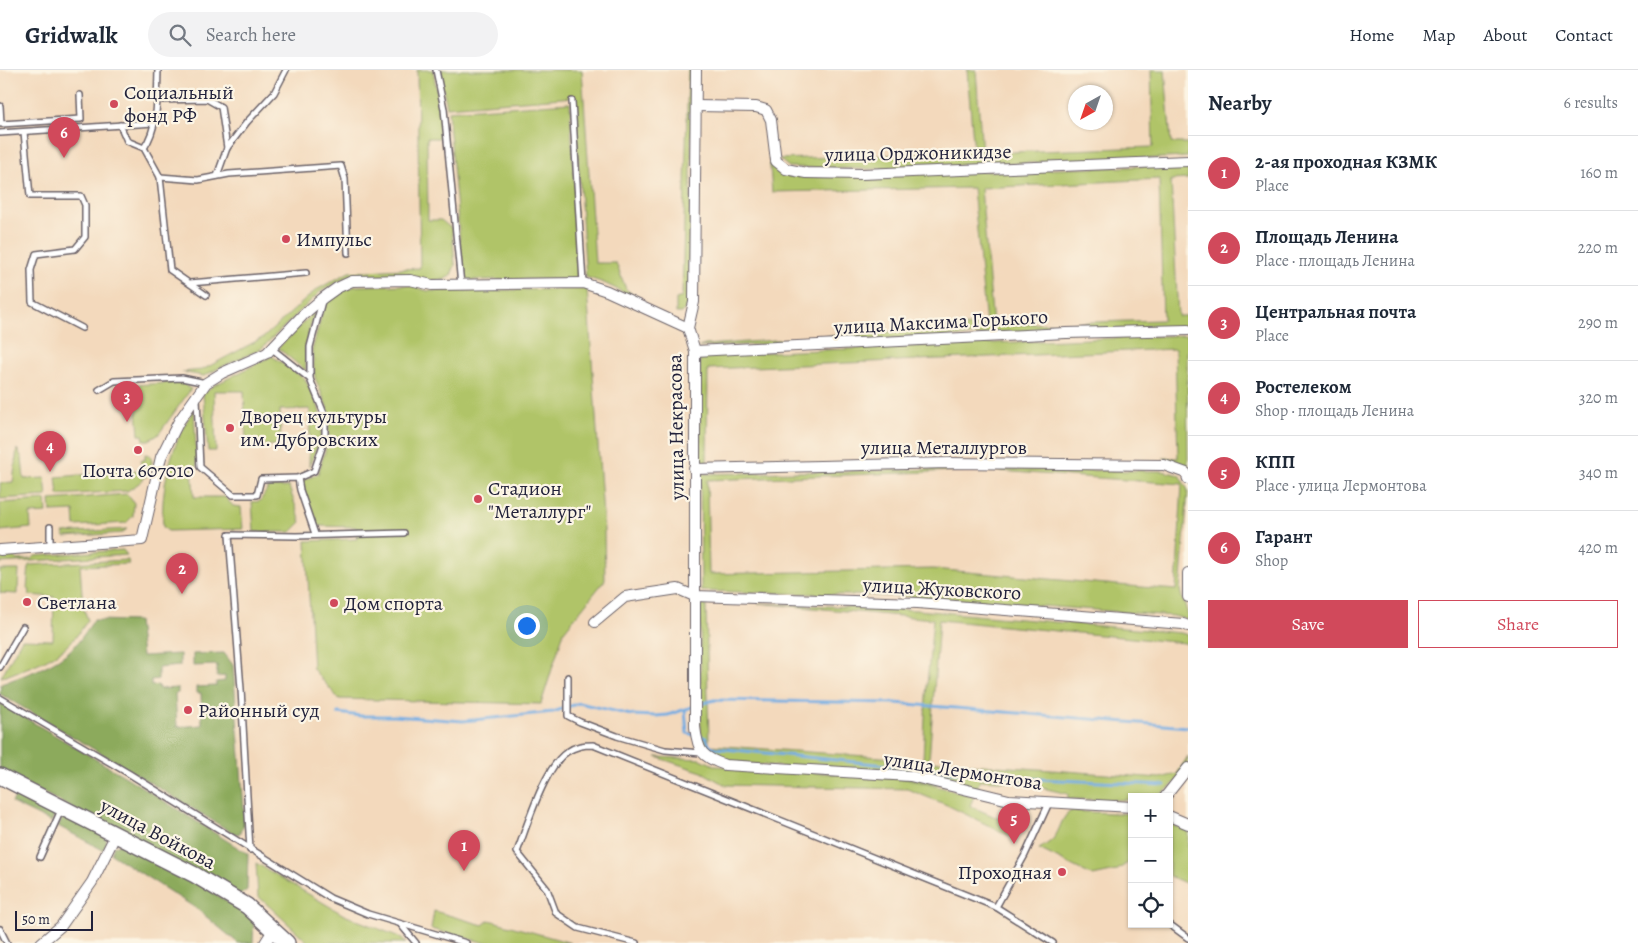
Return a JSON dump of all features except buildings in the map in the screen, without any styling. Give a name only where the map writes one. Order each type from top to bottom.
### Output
[{"type":"street","name":"улица Некрасова","points":[[696,70],[694,302],[688,328],[695,351],[695,727],[697,741],[702,753]]},
{"type":"street","name":"улица Орджоникидзе","points":[[696,106],[756,107],[766,110],[771,120],[776,161],[786,169],[806,173],[871,174],[1188,161]]},
{"type":"street","points":[[0,550],[142,540],[161,457],[178,422],[206,383],[222,373],[267,353],[322,298],[352,281],[410,280],[432,285],[583,282],[688,328]]},
{"type":"street","name":"улица Максима Горького","points":[[695,351],[1066,333],[1188,330]]},
{"type":"street","name":"улица Металлургов","points":[[694,469],[949,463],[1164,465],[1186,473],[1188,479]]},
{"type":"street","points":[[1188,573],[1188,596]]},
{"type":"street","name":"улица Жуковского","points":[[595,622],[625,597],[678,589],[694,596],[918,603],[1183,624],[1188,626]]},
{"type":"street","name":"улица Лермонтова","points":[[702,753],[712,760],[726,765],[910,776],[1008,800],[1128,807]]},
{"type":"street","points":[[1168,793],[1188,768]]},
{"type":"street","name":"улица Войкова","points":[[0,776],[195,875],[247,906],[288,943]]},
{"type":"street","points":[[1173,818],[1188,824]]},
{"type":"street","points":[[41,943],[61,926],[92,882],[116,834]]},
{"type":"street","points":[[265,943],[274,929]]},
{"type":"lane","points":[[144,148],[151,137],[154,123],[158,70]]},
{"type":"lane","points":[[217,176],[227,148],[247,122],[274,93],[286,70]]},
{"type":"lane","points":[[436,70],[444,109],[461,285]]},
{"type":"lane","points":[[0,106],[1,124],[81,118],[80,95]]},
{"type":"lane","points":[[157,100],[207,99],[221,107],[227,148]]},
{"type":"lane","points":[[572,100],[583,282]]},
{"type":"lane","points":[[0,133],[154,123]]},
{"type":"lane","points":[[120,125],[126,141],[144,148],[160,177],[170,270],[206,295]]},
{"type":"lane","points":[[24,132],[30,196],[80,196],[84,205],[85,237],[75,249],[36,254],[31,270],[32,302],[82,328]]},
{"type":"lane","points":[[160,177],[198,180],[217,176],[341,166],[345,179],[348,253]]},
{"type":"lane","points":[[189,283],[306,273]]},
{"type":"lane","points":[[196,396],[200,467],[233,495],[257,494],[262,479],[298,478],[314,471],[324,439],[325,416],[310,379],[310,347],[322,298]]},
{"type":"lane","points":[[271,348],[310,379]]},
{"type":"lane","points":[[99,390],[114,381],[182,378],[206,383]]},
{"type":"lane","points":[[298,478],[300,490],[315,534]]},
{"type":"lane","points":[[50,527],[50,546]]},
{"type":"lane","points":[[250,850],[241,689],[229,535],[296,536],[404,533]]},
{"type":"lane","points":[[0,667],[23,627]]},
{"type":"lane","points":[[568,677],[568,716],[617,736],[665,750],[702,753]]},
{"type":"lane","points":[[0,698],[128,773],[330,898],[368,914],[466,943]]},
{"type":"lane","points":[[636,943],[578,928],[556,913],[547,889],[517,852],[550,771],[566,753],[580,745],[593,745],[996,907],[1053,943]]},
{"type":"lane","points":[[996,907],[1025,855],[1049,803]]},
{"type":"lane","points":[[40,857],[62,807]]},
{"type":"lane","points":[[401,924],[416,943]]},
{"type":"lane","points":[[1173,927],[1188,938]]},
{"type":"lane","points":[[0,929],[7,943]]},
{"type":"green space","points":[[417,70],[433,70],[440,108],[443,135],[441,138],[427,138],[428,220],[441,220],[452,229],[455,265],[451,275],[444,280],[429,280],[413,276],[349,276],[320,292],[261,349],[204,376],[182,372],[202,370],[264,337],[316,290],[349,272],[420,268]]},
{"type":"green space","points":[[439,70],[582,70],[595,263],[616,263],[626,289],[639,300],[604,283],[586,277],[574,97],[447,107]]},
{"type":"green space","points":[[688,70],[692,70],[690,293],[688,306],[681,313],[676,313],[676,299],[682,297]]},
{"type":"green space","points":[[967,70],[976,70],[982,153],[1153,147],[1151,70],[1165,70],[1171,143],[1188,143],[1188,157],[865,169],[789,167],[779,159],[974,152]]},
{"type":"green space","points":[[570,103],[579,275],[573,279],[470,280],[463,276],[448,111]]},
{"type":"green space","points":[[766,117],[773,162],[783,173],[805,177],[1188,165],[1188,179],[1171,180],[1178,316],[1188,316],[1188,327],[699,347],[705,345],[986,325],[973,188],[772,192]],"holes":[[[1159,179],[1163,320],[993,325],[981,188]]]},
{"type":"green space","name":"Стадион \"Металлург\"","points":[[408,285],[428,291],[587,289],[604,530],[605,580],[564,631],[541,704],[339,699],[313,669],[306,541],[357,539],[356,527],[318,526],[302,489],[301,481],[318,474],[329,438],[328,409],[315,378],[312,350],[325,303],[340,292],[356,286]]},
{"type":"green space","points":[[315,311],[305,345],[306,371],[278,348]]},
{"type":"green space","points":[[1188,335],[1188,468],[1163,458],[1178,458],[1175,349],[708,369],[707,464],[700,465],[700,355]]},
{"type":"green space","points":[[272,356],[305,379],[318,405],[321,417],[321,437],[309,467],[310,409],[280,410],[281,445],[246,446],[244,391],[214,391],[216,451],[208,451],[203,395],[211,387]]},
{"type":"green space","points":[[180,382],[191,389],[158,435],[149,440],[144,440],[143,435],[139,435],[135,385]]},
{"type":"green space","points":[[194,409],[197,467],[192,467],[194,497],[225,497],[233,506],[241,507],[243,529],[168,531],[163,527],[163,496],[169,465],[179,436]]},
{"type":"green space","points":[[17,449],[22,458],[24,479],[45,478],[47,496],[0,499],[0,483],[13,482]]},
{"type":"green space","points":[[145,454],[150,455],[152,461],[149,472],[142,481],[127,491],[58,495],[56,477],[141,470],[141,460],[145,460]]},
{"type":"green space","points":[[945,469],[1163,471],[1179,475],[1188,490],[1180,590],[1188,620],[1174,616],[924,597],[701,591],[700,474]],"holes":[[[985,470],[1182,484],[1176,590],[933,569],[709,574],[707,480]]]},
{"type":"green space","points":[[269,487],[289,487],[301,522],[291,532],[254,532],[252,502],[260,501]]},
{"type":"green space","points":[[127,494],[134,503],[133,516],[126,523],[75,526],[74,511],[51,512],[50,500]]},
{"type":"green space","points":[[46,500],[47,513],[30,514],[31,528],[0,531],[0,503]]},
{"type":"green space","points":[[127,529],[122,533],[65,537],[63,533]]},
{"type":"green space","points":[[123,550],[127,555],[0,563],[0,558],[14,557],[17,560],[32,559],[35,556]]},
{"type":"green space","points":[[128,560],[129,564],[80,566],[83,607],[88,620],[76,637],[57,654],[32,666],[1,677],[22,639],[53,640],[54,597],[29,595],[30,590],[27,589],[29,565]]},
{"type":"green space","points":[[0,570],[19,570],[17,594],[0,593]]},
{"type":"green space","points":[[758,603],[917,610],[1188,635],[1188,646],[1185,643],[939,620],[929,761],[1160,778],[1177,774],[1188,756],[1182,773],[1173,785],[1162,793],[1128,793],[1128,800],[1068,799],[1068,794],[1017,782],[980,780],[977,788],[727,761],[711,754],[705,748],[701,740],[700,604],[706,605],[709,745],[923,760],[926,696],[933,619]]},
{"type":"green space","points":[[94,620],[138,621],[142,656],[180,654],[180,666],[158,668],[158,679],[151,680],[151,686],[158,685],[159,689],[178,688],[178,693],[175,694],[177,727],[202,725],[201,693],[196,693],[196,687],[216,686],[216,682],[225,681],[225,676],[217,677],[217,665],[193,666],[193,654],[224,653],[233,665],[245,823],[239,834],[233,833],[0,694],[1,684],[40,669],[67,653],[78,643]]},
{"type":"green space","points":[[0,703],[126,777],[248,854],[247,890],[238,896],[0,770]]},
{"type":"green space","points":[[656,757],[701,759],[716,766],[909,779],[974,796],[970,806],[1009,823],[1012,837],[947,805],[907,789],[725,785],[702,772]]},
{"type":"green space","points":[[17,792],[54,810],[55,815],[51,822],[12,803]]},
{"type":"green space","points":[[1071,811],[1128,814],[1128,863],[1116,871],[1093,876],[1039,849],[1053,839],[1067,814]]},
{"type":"green space","points":[[65,815],[104,834],[107,842],[103,850],[58,826]]},
{"type":"green space","points":[[1173,825],[1188,831],[1188,884],[1173,878]]},
{"type":"green space","points":[[123,843],[192,879],[254,919],[253,943],[238,943],[197,909],[111,854],[114,846]]},
{"type":"green space","points":[[256,863],[344,915],[402,938],[406,943],[309,943],[258,896]]},
{"type":"green space","points":[[434,911],[483,925],[489,920],[571,943],[486,943],[431,929]]},
{"type":"waterway","points":[[698,705],[714,700],[895,703],[1188,727]]},
{"type":"waterway","points":[[338,713],[361,716],[394,716],[463,721],[553,712],[579,703],[631,715],[656,716],[668,715],[692,707]]},
{"type":"waterway","points":[[685,710],[687,733],[706,738],[709,745],[715,748],[1016,778],[1165,785]]},
{"type":"place","name":"Социальный фонд РФ","points":[[114,104]]},
{"type":"place","name":"Гарант","points":[[64,158]]},
{"type":"place","name":"Импульс","points":[[286,239]]},
{"type":"place","name":"Центральная почта","points":[[127,422]]},
{"type":"place","name":"Дворец культуры им. Дубровских","points":[[230,428]]},
{"type":"place","name":"Почта 607010","points":[[138,450]]},
{"type":"place","name":"Ростелеком","points":[[50,472]]},
{"type":"place","name":"Стадион \"Металлург\"","points":[[478,499]]},
{"type":"place","name":"Площадь Ленина","points":[[182,594]]},
{"type":"place","name":"Светлана","points":[[27,602]]},
{"type":"place","name":"Дом спорта","points":[[334,603]]},
{"type":"place","name":"Районный суд","points":[[188,710]]},
{"type":"place","name":"КПП","points":[[1014,844]]},
{"type":"place","name":"2-ая проходная КЗМК","points":[[464,871]]},
{"type":"place","name":"Проходная","points":[[1062,872]]}]
